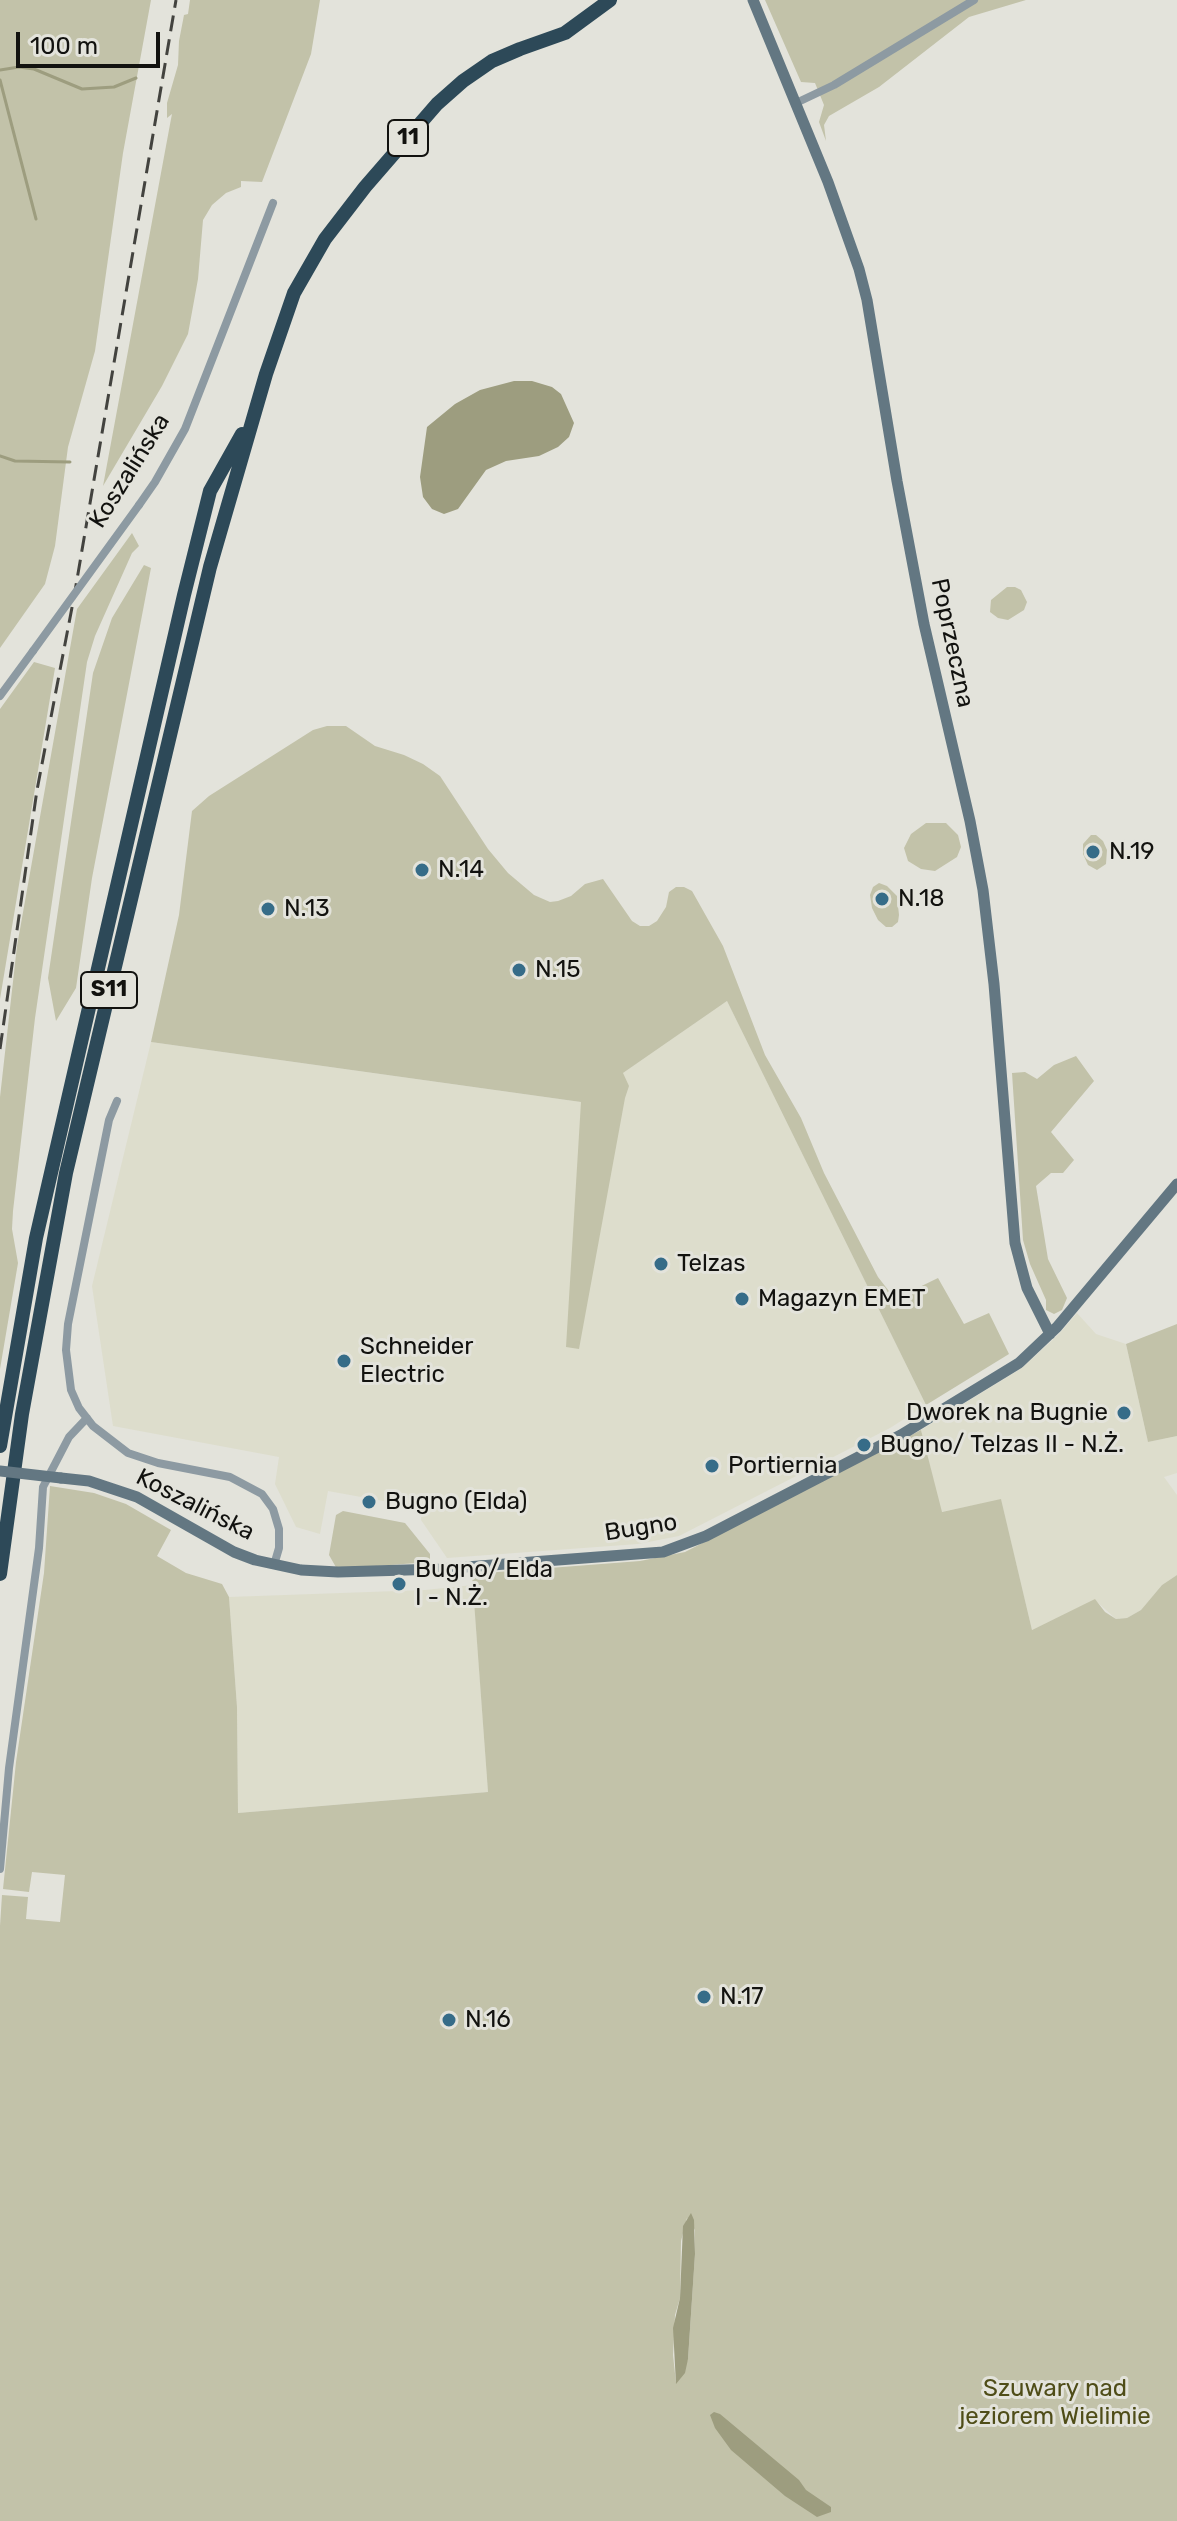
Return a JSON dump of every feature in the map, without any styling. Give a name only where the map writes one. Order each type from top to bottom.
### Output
[{"type":"highway","name":"11","points":[[210,491],[253,414],[294,293],[325,239],[365,187],[437,104],[463,81],[492,61],[565,33],[610,0]]},
{"type":"highway","name":"S11","points":[[0,1574],[24,1399],[66,1173],[210,567],[253,414]]},
{"type":"highway","name":"S11","points":[[0,1446],[33,1253],[67,1095],[210,491]]},
{"type":"street","name":"Poprzeczna","points":[[753,0],[845,227],[872,324],[924,624],[983,890],[994,984],[1012,1228],[1022,1273],[1050,1334]]},
{"type":"street","points":[[796,103],[834,85],[974,0]]},
{"type":"street","name":"Koszalińska","points":[[0,696],[155,482],[185,429],[273,203]]},
{"type":"street","points":[[117,1101],[109,1120],[68,1324],[67,1370],[71,1390],[87,1418],[103,1436],[128,1453],[158,1463],[230,1477],[262,1494],[273,1509],[279,1529],[279,1548],[274,1565]]},
{"type":"street","name":"Bugno","points":[[274,1565],[320,1572],[425,1570],[639,1555],[682,1547],[925,1422],[1019,1363],[1050,1334],[1177,1184]]},
{"type":"street","points":[[0,1869],[9,1768],[39,1548],[43,1487],[69,1437],[87,1418]]},
{"type":"street","name":"Koszalińska","points":[[0,1471],[89,1481],[137,1497],[214,1543],[274,1565]]},
{"type":"shaded area","points":[[514,381],[532,381],[552,387],[561,394],[574,423],[569,437],[558,447],[539,456],[506,461],[486,470],[458,509],[444,514],[432,509],[423,497],[420,477],[427,427],[455,404],[480,390]]},
{"type":"shaded area","points":[[727,1001],[926,1405],[890,1428],[679,1536],[638,1544],[447,1558],[421,1520],[422,1508],[328,1491],[320,1534],[296,1527],[275,1484],[279,1457],[113,1426],[92,1286],[151,1042],[581,1102]]},
{"type":"shaded area","points":[[1077,1313],[1096,1334],[1126,1344],[1148,1442],[1177,1436],[1177,1473],[1164,1477],[1177,1495],[1177,1575],[1162,1585],[1141,1610],[1127,1618],[1116,1619],[1095,1600],[1032,1630],[1001,1500],[941,1512],[921,1430],[1022,1368]]},
{"type":"shaded area","points":[[473,1585],[488,1792],[238,1813],[237,1707],[229,1597],[425,1590]]},
{"type":"shaded area","points":[[691,2213],[695,2254],[688,2359],[685,2373],[676,2384],[673,2328],[680,2298],[683,2226]]},
{"type":"shaded area","points":[[714,2412],[799,2480],[806,2490],[831,2507],[831,2512],[817,2517],[785,2496],[731,2450],[715,2428],[710,2415]]},
{"type":"green space","points":[[0,0],[151,0],[123,153],[95,351],[68,447],[55,546],[45,584],[0,648]]},
{"type":"green space","points":[[190,0],[320,0],[311,54],[262,182],[241,181],[241,187],[226,193],[212,205],[203,220],[198,279],[188,334],[162,386],[103,486],[172,114],[167,118],[167,103],[178,65],[184,15],[188,14]]},
{"type":"green space","points":[[765,0],[1026,0],[969,17],[879,87],[829,116],[824,125],[826,141],[819,122],[824,105],[815,83],[801,82]]},
{"type":"green space","points":[[132,533],[139,546],[132,553],[95,636],[87,662],[35,1018],[13,1211],[12,1229],[18,1263],[0,1369],[0,1097],[17,946],[77,609]]},
{"type":"green space","points":[[144,565],[151,568],[92,878],[76,988],[56,1021],[48,978],[93,673],[112,618]]},
{"type":"green space","points":[[1007,587],[1021,590],[1027,602],[1024,610],[1008,620],[990,612],[991,600]]},
{"type":"green space","points":[[34,662],[55,668],[0,999],[0,709]]},
{"type":"green space","points":[[346,726],[375,746],[404,755],[440,776],[488,849],[508,873],[534,895],[550,902],[558,901],[571,896],[585,884],[603,879],[632,921],[640,926],[649,926],[657,921],[666,907],[669,892],[676,887],[692,891],[723,946],[765,1055],[801,1118],[824,1173],[878,1277],[892,1295],[899,1297],[938,1278],[964,1324],[989,1313],[1009,1354],[926,1405],[727,1001],[623,1073],[629,1086],[579,1349],[566,1347],[581,1102],[151,1042],[179,915],[192,811],[209,796],[313,730]]},
{"type":"green space","points":[[926,823],[946,823],[958,835],[961,847],[957,857],[935,871],[921,869],[908,861],[904,848],[911,834]]},
{"type":"green space","points":[[1091,835],[1103,841],[1107,850],[1106,864],[1097,870],[1088,865],[1083,854],[1083,844]]},
{"type":"green space","points":[[879,883],[897,896],[898,922],[892,927],[886,927],[878,920],[872,908],[870,895]]},
{"type":"green space","points":[[1076,1056],[1094,1081],[1051,1132],[1074,1160],[1063,1173],[1051,1173],[1036,1186],[1048,1259],[1067,1298],[1062,1310],[1054,1314],[1046,1310],[1046,1300],[1023,1240],[1012,1073],[1025,1072],[1037,1079],[1054,1065]]},
{"type":"green space","points":[[1177,1324],[1177,1436],[1148,1442],[1126,1344]]},
{"type":"green space","name":"Szuwary nad jeziorem Wielimie","points":[[921,1430],[942,1512],[1001,1499],[1032,1630],[1095,1599],[1105,1612],[1116,1619],[1127,1618],[1141,1610],[1162,1585],[1177,1575],[1177,2521],[0,2521],[2,1895],[28,1897],[26,1919],[60,1922],[65,1875],[32,1872],[29,1892],[3,1889],[16,1762],[44,1573],[50,1486],[94,1493],[126,1504],[171,1530],[157,1556],[186,1573],[222,1584],[229,1597],[237,1707],[238,1813],[488,1792],[472,1574],[640,1561],[685,1552]],"holes":[[[687,2218],[695,2230],[688,2359],[676,2383],[673,2355],[675,2315],[680,2298],[681,2241]]]},
{"type":"green space","points":[[343,1511],[405,1523],[430,1554],[430,1562],[337,1569],[329,1555],[336,1515]]},
{"type":"waterway","points":[[0,70],[19,67],[34,69],[82,89],[114,87],[136,78]]},
{"type":"waterway","points":[[0,80],[36,219]]},
{"type":"waterway","points":[[0,456],[15,461],[70,462]]},
{"type":"railway","points":[[0,1049],[37,790],[74,597],[176,0]]},
{"type":"place","name":"N.19","points":[[1093,852]]},
{"type":"place","name":"N.14","points":[[422,870]]},
{"type":"place","name":"N.18","points":[[882,899]]},
{"type":"place","name":"N.13","points":[[268,909]]},
{"type":"place","name":"N.15","points":[[519,970]]},
{"type":"place","name":"Telzas","points":[[661,1264]]},
{"type":"place","name":"Magazyn EMET","points":[[742,1299]]},
{"type":"place","name":"Schneider Electric","points":[[344,1361]]},
{"type":"place","name":"Dworek na Bugnie","points":[[1124,1413]]},
{"type":"place","name":"Bugno/ Telzas II - N.Ż.","points":[[864,1445]]},
{"type":"place","name":"Portiernia","points":[[712,1466]]},
{"type":"place","name":"Bugno (Elda)","points":[[369,1502]]},
{"type":"place","name":"Bugno/ Elda I - N.Ż.","points":[[399,1584]]},
{"type":"place","name":"N.17","points":[[704,1997]]},
{"type":"place","name":"N.16","points":[[449,2020]]}]
